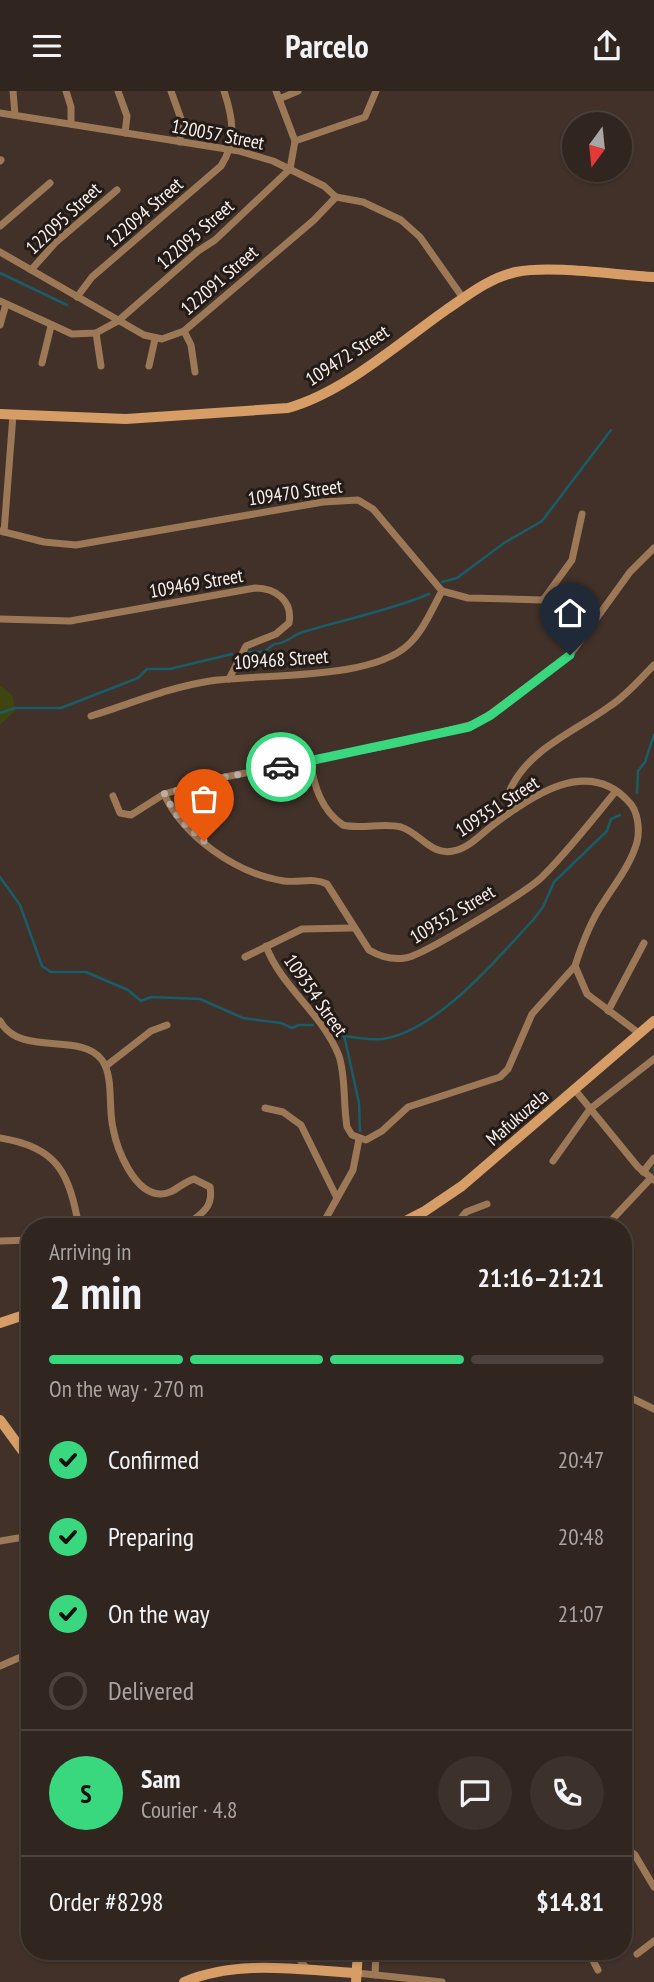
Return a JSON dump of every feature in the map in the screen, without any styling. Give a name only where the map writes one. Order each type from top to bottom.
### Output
[{"type":"street","points":[[13,91],[15,115]]},
{"type":"street","points":[[66,91],[71,107],[71,124]]},
{"type":"street","points":[[118,91],[127,116],[125,133]]},
{"type":"street","points":[[171,91],[181,119],[180,142]]},
{"type":"street","points":[[224,91],[233,120],[229,149]]},
{"type":"street","points":[[290,169],[295,141],[277,95],[298,91]]},
{"type":"street","points":[[295,141],[365,117],[376,91]]},
{"type":"street","name":"120057 Street","points":[[0,113],[256,155],[324,186],[336,197],[386,211],[411,227],[463,298]]},
{"type":"street","name":"122094 Street","points":[[77,297],[92,277],[221,166],[229,149]]},
{"type":"street","name":"122093 Street","points":[[96,333],[118,321],[198,251],[215,240],[290,169]]},
{"type":"street","points":[[0,226],[50,183]]},
{"type":"street","name":"122095 Street","points":[[30,270],[56,243],[117,190]]},
{"type":"street","name":"122091 Street","points":[[155,339],[170,338],[184,331],[314,220],[336,197]]},
{"type":"street","points":[[0,253],[118,321],[155,339],[149,366]]},
{"type":"street","name":"109472 Street","points":[[0,414],[127,419],[297,405],[345,381],[463,298],[498,278],[518,272],[654,277]]},
{"type":"street","points":[[0,325],[3,302],[51,327],[72,334],[96,333],[101,366]]},
{"type":"street","points":[[42,363],[51,327]]},
{"type":"street","points":[[184,331],[191,345],[195,372]]},
{"type":"street","points":[[2,531],[13,415]]},
{"type":"street","name":"109470 Street","points":[[2,531],[76,545],[350,499],[373,509],[442,591]]},
{"type":"street","points":[[542,600],[572,560],[582,514]]},
{"type":"street","points":[[113,796],[120,813],[126,816],[164,794],[220,778],[453,732],[478,723],[570,655],[652,553]]},
{"type":"street","name":"109469 Street","points":[[0,619],[70,621],[255,588],[274,591],[287,604],[289,623],[276,634],[246,646],[229,679]]},
{"type":"street","points":[[442,591],[468,598],[542,600],[588,632]]},
{"type":"street","name":"109468 Street","points":[[91,716],[185,686],[229,679],[341,670],[385,660],[407,646],[417,635],[442,591]]},
{"type":"street","points":[[515,809],[510,790],[520,772],[553,743],[614,704],[654,664]]},
{"type":"street","name":"109351 Street","points":[[311,762],[318,793],[335,820],[343,825],[402,828],[433,849],[443,851],[460,849],[515,809],[549,790],[587,779],[597,780],[616,791]]},
{"type":"street","points":[[326,1218],[353,1170],[359,1139],[372,1138],[408,1107],[500,1077],[508,1069],[532,1014],[575,966],[592,921],[617,882],[637,841],[638,829],[631,804],[616,791]]},
{"type":"street","name":"109352 Street","points":[[164,794],[180,820],[231,863],[279,880],[313,880],[327,884],[333,889],[352,928],[369,950],[377,954],[405,958],[427,951],[535,883],[616,791]]},
{"type":"street","points":[[245,957],[302,929],[352,928]]},
{"type":"street","points":[[608,1011],[644,943]]},
{"type":"street","name":"109354 Street","points":[[266,946],[277,968],[303,998],[339,1056],[347,1127],[359,1139]]},
{"type":"street","points":[[575,966],[587,993],[641,1035]]},
{"type":"street","name":"Mafukuzela","points":[[420,1218],[462,1186],[641,1035],[654,1021]]},
{"type":"street","points":[[106,1066],[151,1031],[167,1025]]},
{"type":"street","points":[[1,1028],[24,1039],[90,1051],[98,1055],[106,1066],[113,1130],[138,1184],[159,1194],[170,1192],[194,1179],[210,1187],[212,1196],[208,1209],[196,1218]]},
{"type":"street","points":[[553,1161],[590,1109],[654,1059]]},
{"type":"street","points":[[575,1090],[643,1172],[652,1179],[614,1218]]},
{"type":"street","points":[[265,1108],[283,1112],[300,1125],[337,1198]]},
{"type":"street","points":[[0,1138],[35,1145],[59,1168],[72,1192],[77,1218]]},
{"type":"street","points":[[643,1172],[654,1158]]},
{"type":"street","points":[[461,1218],[466,1212],[487,1204]]},
{"type":"street","points":[[0,1241],[21,1240]]},
{"type":"street","points":[[0,1323],[21,1316]]},
{"type":"street","points":[[632,1398],[654,1409]]},
{"type":"street","points":[[0,1420],[21,1449]]},
{"type":"street","points":[[0,1541],[21,1538]]},
{"type":"street","points":[[0,1666],[21,1657]]},
{"type":"street","points":[[632,1852],[654,1887]]},
{"type":"street","points":[[637,1954],[654,1941]]},
{"type":"street","points":[[300,1960],[307,1970]]},
{"type":"street","points":[[356,1978],[357,1960]]},
{"type":"street","points":[[375,1975],[376,1960]]},
{"type":"street","points":[[593,1960],[598,1970]]},
{"type":"street","points":[[184,1982],[212,1972],[236,1968],[307,1970],[356,1978],[375,1975],[442,1982]]},
{"type":"green space","points":[[0,685],[13,696],[15,711],[0,725]]},
{"type":"waterway","points":[[0,273],[67,305]]},
{"type":"waterway","points":[[442,582],[457,578],[504,543],[542,521],[611,430]]},
{"type":"waterway","points":[[247,652],[264,652],[274,644],[303,632],[429,594]]},
{"type":"waterway","points":[[0,713],[15,708],[61,708],[138,678],[147,669],[170,669],[232,654]]},
{"type":"waterway","points":[[637,793],[638,771],[645,762],[654,735]]},
{"type":"waterway","points":[[334,1035],[383,1039],[404,1033],[445,1008],[484,973],[533,920],[543,907],[554,882],[607,831],[611,819],[620,815]]},
{"type":"waterway","points":[[0,877],[20,905],[42,966],[51,972],[86,972],[128,990],[141,1001],[151,997],[200,999],[243,1018],[281,1023],[292,1028],[313,1025]]},
{"type":"waterway","points":[[344,1035],[359,1103],[360,1131]]},
{"type":"way so far","points":[[204,841],[173,812],[164,794],[220,778],[281,767]]},
{"type":"route","points":[[281,767],[469,727],[491,715],[570,655]]}]
